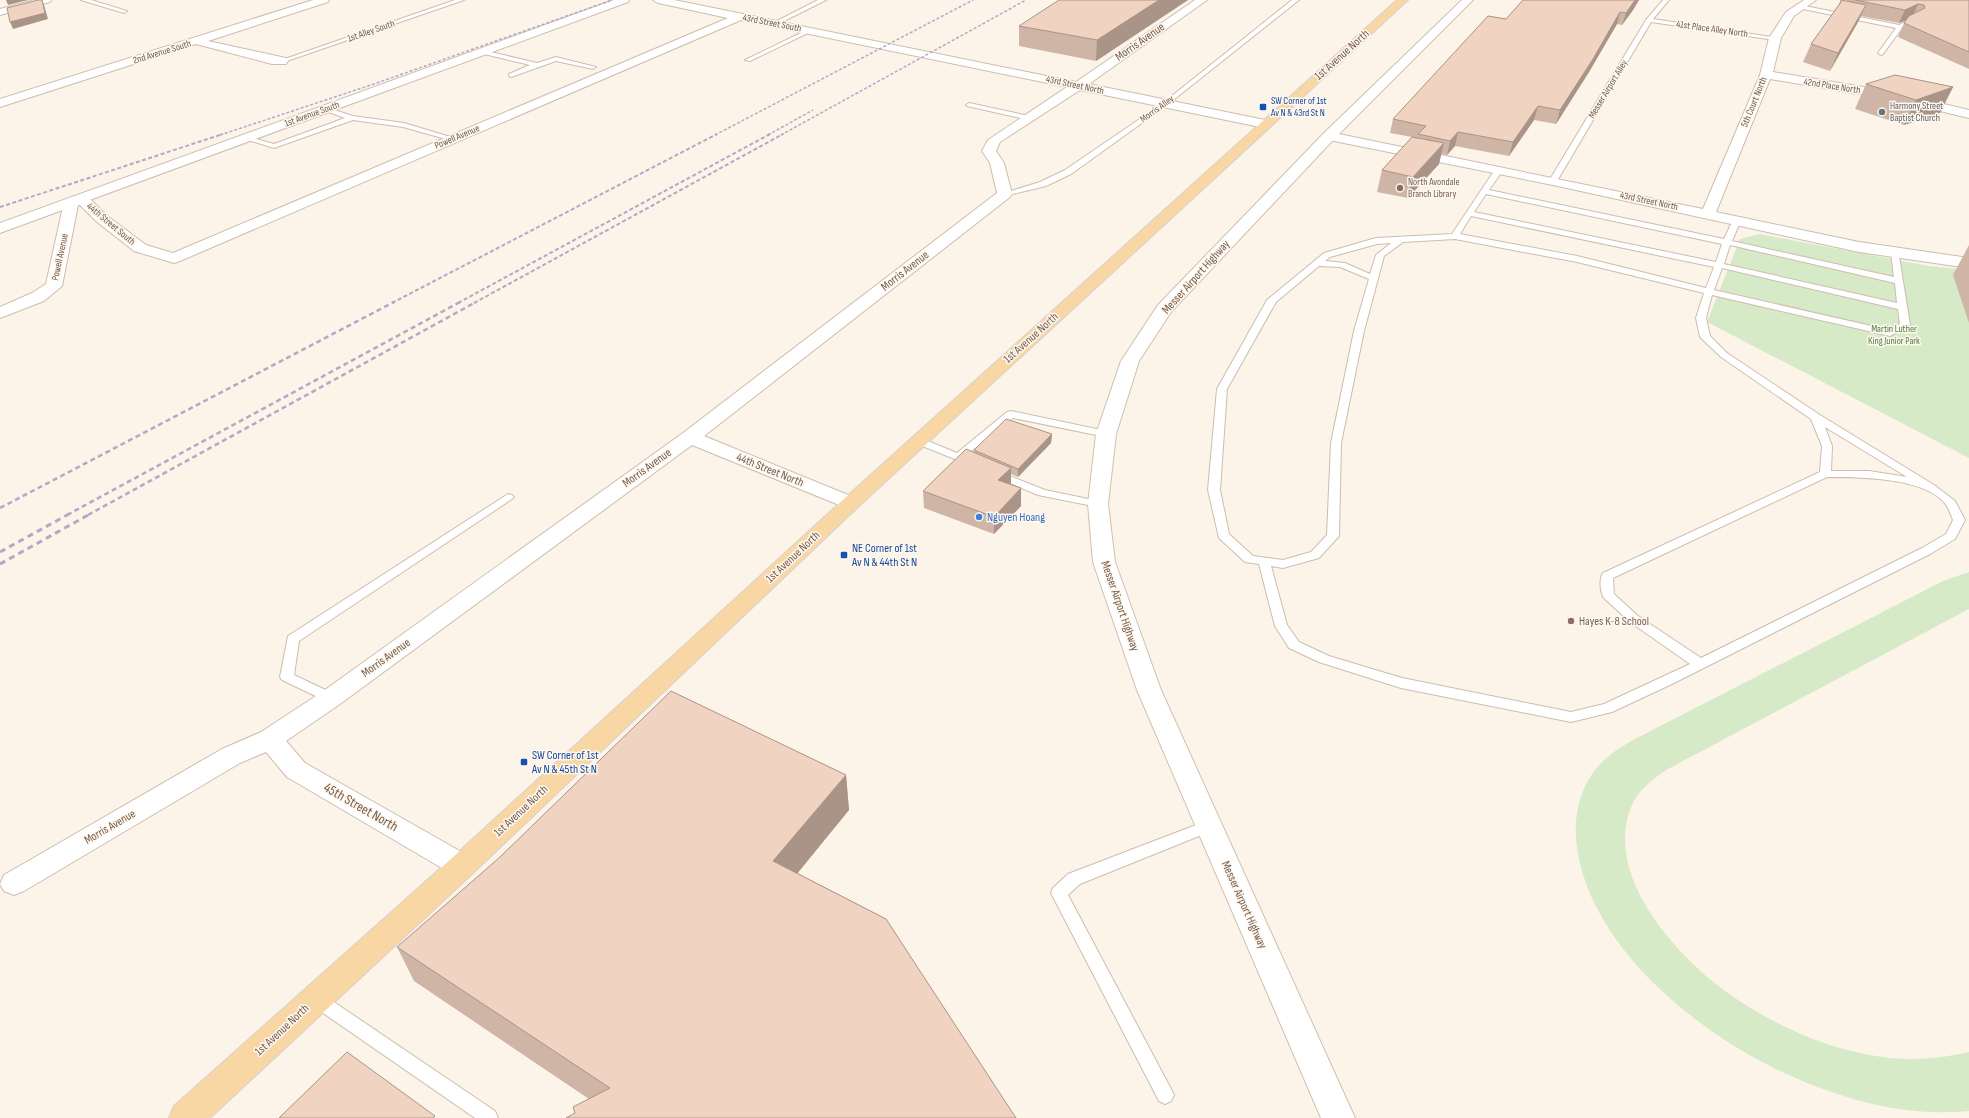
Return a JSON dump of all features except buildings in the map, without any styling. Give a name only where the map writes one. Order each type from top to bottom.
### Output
[{"type":"main road","name":"1st Avenue North","points":[[186,1118],[462,866],[851,502],[1403,0]]},
{"type":"street","points":[[0,12],[46,0]]},
{"type":"street","name":"2nd Avenue South","points":[[0,103],[324,0]]},
{"type":"street","name":"1st Avenue South","points":[[0,228],[70,209],[246,138],[624,0]]},
{"type":"street","name":"43rd Street South","points":[[658,0],[885,46]]},
{"type":"street","name":"Morris Avenue","points":[[14,883],[231,756],[270,739],[331,698],[690,437],[1005,194],[997,163],[990,152],[995,140],[1078,86],[1202,0]]},
{"type":"street","name":"Messer Airport Highway","points":[[1338,1118],[1149,690],[1104,562],[1098,504],[1106,434],[1130,361],[1164,309],[1329,136],[1468,0]]},
{"type":"street","name":"5th Court North","points":[[1708,214],[1766,75],[1775,38],[1790,14],[1805,4]]},
{"type":"street","name":"Powell Avenue","points":[[174,258],[739,17]]},
{"type":"street","points":[[196,41],[272,60],[282,61]]},
{"type":"street","name":"43rd Street North","points":[[885,46],[1265,124]]},
{"type":"street","name":"42nd Place North","points":[[1766,75],[1894,96],[1969,114]]},
{"type":"street","name":"43rd Street North","points":[[1329,136],[1552,181],[1859,247],[1969,263]]},
{"type":"street","name":"44th Street South","points":[[70,209],[82,200],[140,248],[174,258]]},
{"type":"street","name":"Powell Avenue","points":[[0,314],[38,297],[54,286],[70,209]]},
{"type":"street","name":"44th Street North","points":[[690,437],[851,502]]},
{"type":"street","name":"45th Street North","points":[[270,739],[296,770],[462,866]]},
{"type":"lane","points":[[84,0],[124,11]]},
{"type":"lane","name":"1st Alley South","points":[[282,61],[460,0]]},
{"type":"lane","points":[[774,24],[823,0]]},
{"type":"lane","name":"Morris Alley","points":[[1005,194],[1043,184],[1068,172],[1165,104],[1296,0]]},
{"type":"lane","name":"Messer Airport Alley","points":[[1552,181],[1649,20],[1666,0]]},
{"type":"lane","points":[[1805,4],[1900,27]]},
{"type":"lane","name":"41st Place Alley North","points":[[1649,20],[1775,38]]},
{"type":"lane","points":[[1881,53],[1900,27],[1915,20]]},
{"type":"lane","points":[[748,60],[809,31]]},
{"type":"lane","points":[[482,52],[537,65]]},
{"type":"lane","points":[[511,75],[556,59],[593,67]]},
{"type":"lane","points":[[969,105],[1029,118]]},
{"type":"lane","points":[[325,109],[352,118],[404,125],[453,139]]},
{"type":"lane","points":[[246,138],[274,146],[352,118]]},
{"type":"lane","points":[[1455,236],[1499,170]]},
{"type":"lane","points":[[1484,191],[1727,242],[1899,281]]},
{"type":"lane","points":[[1469,213],[1718,265],[1903,307]]},
{"type":"lane","points":[[1264,562],[1281,626],[1294,644],[1324,659],[1401,683],[1571,717],[1607,708],[1667,681],[1926,551],[1951,536],[1959,520],[1951,503],[1930,487],[1816,417],[1736,363],[1705,338],[1701,318],[1718,265],[1737,220]]},
{"type":"lane","points":[[1399,241],[1380,255],[1359,331],[1336,443],[1333,536],[1315,555],[1283,564],[1249,559],[1223,535],[1214,490],[1222,389],[1272,300],[1327,256],[1376,241],[1399,241],[1455,236],[1577,258],[1709,292],[1890,332],[1905,325],[1895,252]]},
{"type":"lane","points":[[1317,263],[1342,265],[1373,278]]},
{"type":"lane","points":[[958,457],[1011,414],[1106,434]]},
{"type":"lane","points":[[1816,417],[1827,446],[1825,474]]},
{"type":"lane","points":[[918,441],[1042,493],[1098,504]]},
{"type":"lane","points":[[1700,664],[1634,619],[1608,595],[1607,576],[1825,474],[1869,474],[1900,479],[1930,487]]},
{"type":"lane","points":[[331,698],[286,677],[293,639],[508,497]]},
{"type":"lane","points":[[1165,1095],[1059,893],[1074,879],[1209,826]]},
{"type":"lane","points":[[316,999],[489,1117]]},
{"type":"green space","name":"Martin Luther King Junior Park","points":[[1759,234],[1929,266],[1969,270],[1969,458],[1707,322],[1740,239]]},
{"type":"green space","points":[[1969,572],[1969,609],[1668,769],[1650,782],[1638,794],[1626,824],[1626,849],[1631,875],[1642,899],[1657,923],[1693,964],[1711,980],[1737,999],[1779,1024],[1842,1049],[1878,1056],[1914,1059],[1950,1056],[1969,1052],[1969,1111],[1919,1111],[1869,1103],[1844,1096],[1820,1088],[1774,1068],[1742,1051],[1710,1030],[1679,1006],[1650,979],[1624,949],[1602,918],[1586,884],[1577,848],[1576,817],[1584,788],[1589,779],[1603,761],[1623,746],[1943,581]]},
{"type":"railway","points":[[220,135],[374,84],[612,0]]},
{"type":"railway","points":[[715,135],[973,0]]},
{"type":"railway","points":[[781,135],[1026,0]]},
{"type":"railway","points":[[768,135],[813,110]]},
{"type":"railway","points":[[0,207],[223,134]]},
{"type":"railway","points":[[392,303],[717,134]]},
{"type":"railway","points":[[458,303],[770,134]]},
{"type":"railway","points":[[474,303],[783,134]]},
{"type":"railway","points":[[0,508],[394,302]]},
{"type":"railway","points":[[67,515],[460,302]]},
{"type":"railway","points":[[88,515],[476,302]]},
{"type":"railway","points":[[0,552],[69,514]]},
{"type":"railway","points":[[0,564],[90,514]]},
{"type":"place","name":"SW Corner of 1st Av N & 43rd St N","points":[[1263,107]]},
{"type":"place","name":"Harmony Street Baptist Church","points":[[1882,112]]},
{"type":"place","name":"North Avondale Branch Library","points":[[1400,188]]},
{"type":"place","name":"Nguyen Hoang","points":[[979,517]]},
{"type":"place","name":"NE Corner of 1st Av N & 44th St N","points":[[844,555]]},
{"type":"place","name":"Hayes K-8 School","points":[[1571,621]]},
{"type":"place","name":"SW Corner of 1st Av N & 45th St N","points":[[524,762]]}]
